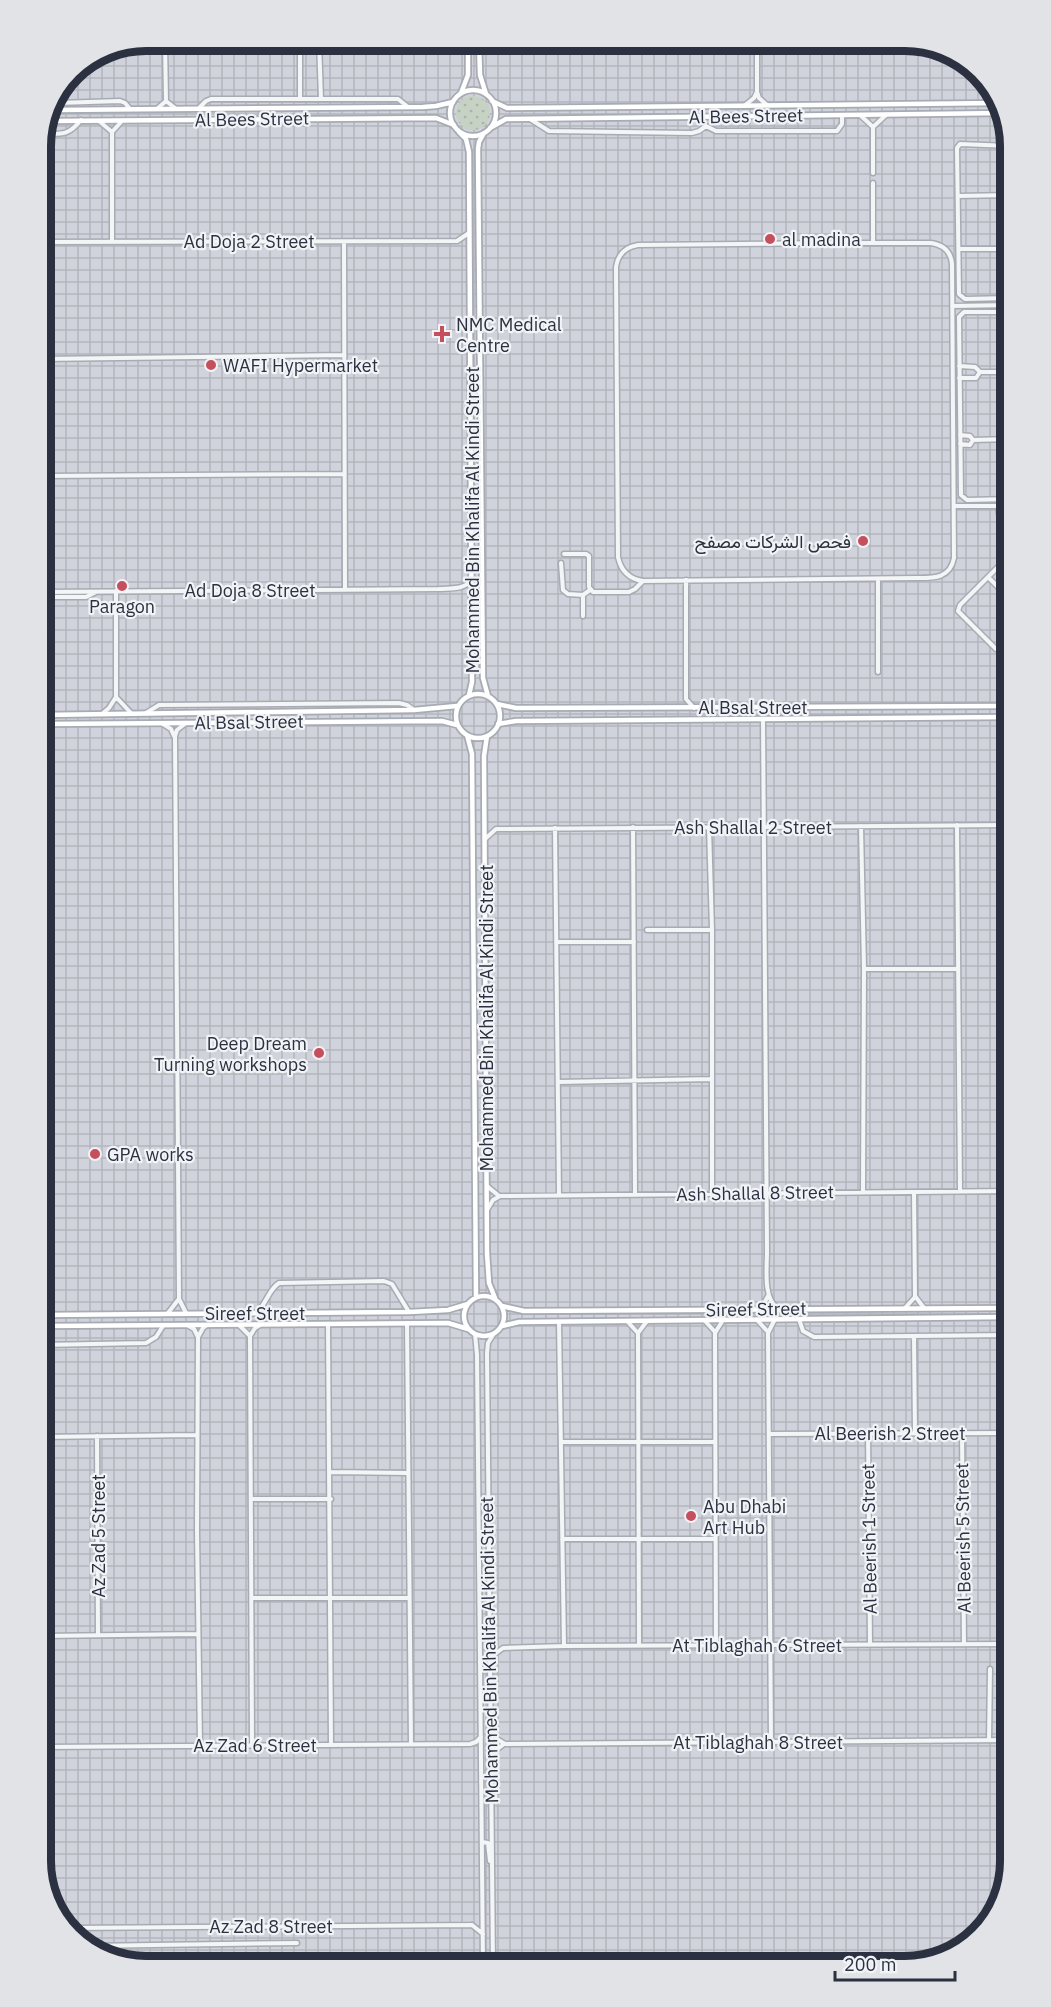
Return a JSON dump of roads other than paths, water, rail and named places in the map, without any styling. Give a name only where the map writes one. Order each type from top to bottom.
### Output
[{"type":"main road","points":[[468,51],[468,75],[461,93],[453,102],[450,114],[453,125],[459,132],[472,136],[484,133],[490,128],[495,112],[480,75],[479,51]]},
{"type":"main road","points":[[461,93],[474,90],[486,94]]},
{"type":"main road","name":"Al Bees Street","points":[[492,101],[507,108],[990,104]]},
{"type":"main road","name":"Al Bees Street","points":[[59,110],[408,107],[436,106],[453,102]]},
{"type":"main road","name":"Al Bees Street","points":[[490,128],[506,119],[530,118],[994,113]]},
{"type":"main road","name":"Al Bees Street","points":[[54,121],[436,118],[453,125]]},
{"type":"main road","name":"Mohammed Bin Khalifa Al Kindi Street","points":[[459,132],[466,139],[469,148],[471,232],[473,598],[472,682],[469,695]]},
{"type":"main road","name":"Mohammed Bin Khalifa Al Kindi Street","points":[[484,133],[479,142],[478,160],[483,678],[488,696]]},
{"type":"main road","points":[[475,693],[488,696],[500,710],[498,724],[487,736],[473,738],[457,725],[455,719],[457,706],[469,695],[475,693]]},
{"type":"main road","name":"Al Bsal Street","points":[[497,704],[516,708],[1000,706]]},
{"type":"main road","name":"Al Bsal Street","points":[[51,715],[414,710],[457,706]]},
{"type":"main road","name":"Al Bsal Street","points":[[498,724],[516,721],[1000,717]]},
{"type":"main road","name":"Al Bsal Street","points":[[51,724],[442,720],[457,725]]},
{"type":"main road","name":"Mohammed Bin Khalifa Al Kindi Street","points":[[467,735],[472,754],[476,1297]]},
{"type":"main road","name":"Mohammed Bin Khalifa Al Kindi Street","points":[[487,736],[484,751],[487,1270],[495,1298]]},
{"type":"main road","points":[[476,1297],[495,1298],[504,1312],[502,1326],[493,1335],[475,1334],[468,1329],[464,1316],[468,1304],[476,1297]]},
{"type":"main road","name":"Sireef Street","points":[[51,1315],[410,1312],[448,1310],[468,1304]]},
{"type":"main road","name":"Sireef Street","points":[[502,1306],[524,1311],[1000,1308]]},
{"type":"main road","name":"Sireef Street","points":[[502,1326],[519,1322],[1000,1317]]},
{"type":"main road","name":"Sireef Street","points":[[51,1326],[448,1323],[468,1329]]},
{"type":"street","points":[[158,108],[166,101],[165,51]]},
{"type":"street","points":[[300,51],[300,99]]},
{"type":"street","points":[[319,51],[321,99]]},
{"type":"street","points":[[757,51],[757,92],[766,105]]},
{"type":"street","points":[[744,106],[754,98],[757,92]]},
{"type":"street","points":[[200,107],[210,99],[393,99],[402,101],[408,107]]},
{"type":"street","points":[[62,103],[120,101],[127,104],[131,110]]},
{"type":"street","points":[[166,101],[175,108]]},
{"type":"street","points":[[873,173],[873,127],[886,114]]},
{"type":"street","points":[[706,126],[716,131],[837,131],[842,124],[842,115]]},
{"type":"street","points":[[859,115],[873,127]]},
{"type":"street","points":[[706,116],[706,126]]},
{"type":"street","points":[[530,118],[549,131],[692,133],[706,126]]},
{"type":"street","points":[[52,134],[73,130],[81,120]]},
{"type":"street","points":[[97,120],[112,132]]},
{"type":"street","points":[[112,240],[112,132],[119,123],[126,120]]},
{"type":"street","points":[[1000,145],[958,146],[958,196],[959,294],[965,299],[1000,298]]},
{"type":"street","points":[[873,183],[873,243]]},
{"type":"street","points":[[958,196],[1000,194]]},
{"type":"street","name":"Ad Doja 2 Street","points":[[51,242],[457,240],[471,232]]},
{"type":"street","points":[[457,240],[471,249]]},
{"type":"street","points":[[344,242],[345,589]]},
{"type":"street","points":[[873,243],[931,243],[943,247],[952,260],[954,558],[948,573],[937,578],[643,581],[633,579],[621,568],[618,557],[616,267],[621,254],[638,245],[873,243]]},
{"type":"street","points":[[959,249],[1000,249]]},
{"type":"street","points":[[952,306],[1000,306]]},
{"type":"street","points":[[1000,312],[960,314],[959,366],[960,494],[963,498],[1000,499]]},
{"type":"street","points":[[51,359],[344,355]]},
{"type":"street","points":[[959,366],[975,367],[980,372],[1000,372]]},
{"type":"street","points":[[959,378],[976,378],[980,372]]},
{"type":"street","points":[[960,435],[970,436],[973,440],[1000,439]]},
{"type":"street","points":[[960,444],[970,445],[973,440]]},
{"type":"street","points":[[51,476],[344,474]]},
{"type":"street","points":[[954,506],[998,506],[1000,521]]},
{"type":"street","points":[[564,554],[588,555],[590,590]]},
{"type":"street","points":[[561,563],[563,590],[568,594],[583,595],[590,590],[627,592],[635,590],[643,581]]},
{"type":"street","points":[[1000,566],[959,606],[958,612],[996,649],[1000,649]]},
{"type":"street","points":[[988,577],[1000,588]]},
{"type":"street","points":[[459,588],[466,586],[473,578]]},
{"type":"street","points":[[633,579],[635,590]]},
{"type":"street","points":[[878,579],[878,672]]},
{"type":"street","points":[[678,708],[686,699],[686,580]]},
{"type":"street","points":[[459,588],[473,598]]},
{"type":"street","name":"Ad Doja 8 Street","points":[[51,592],[459,588]]},
{"type":"street","points":[[51,597],[86,597],[97,591]]},
{"type":"street","points":[[102,714],[116,697],[116,591]]},
{"type":"street","points":[[583,595],[583,616]]},
{"type":"street","points":[[116,697],[131,713]]},
{"type":"street","points":[[686,699],[695,708]]},
{"type":"street","points":[[761,1309],[768,1295],[762,718]]},
{"type":"street","points":[[175,736],[186,722]]},
{"type":"street","points":[[160,723],[171,729],[175,736],[179,1299],[186,1313]]},
{"type":"street","points":[[484,819],[496,829],[484,840]]},
{"type":"street","points":[[957,825],[960,1191]]},
{"type":"street","name":"Ash Shallal 2 Street","points":[[496,829],[1000,825]]},
{"type":"street","points":[[861,826],[864,969],[863,1192]]},
{"type":"street","points":[[633,827],[635,1194]]},
{"type":"street","points":[[709,827],[712,930],[712,1194]]},
{"type":"street","points":[[555,828],[559,1195]]},
{"type":"street","points":[[647,930],[712,930]]},
{"type":"street","points":[[556,942],[634,942]]},
{"type":"street","points":[[864,969],[957,969]]},
{"type":"street","points":[[558,1082],[711,1079]]},
{"type":"street","points":[[487,1186],[500,1196],[493,1200],[487,1210]]},
{"type":"street","name":"Ash Shallal 8 Street","points":[[500,1196],[1000,1191]]},
{"type":"street","points":[[914,1192],[915,1296],[924,1308]]},
{"type":"street","points":[[255,1313],[262,1307],[274,1285],[279,1283],[384,1281],[392,1284],[410,1312]]},
{"type":"street","points":[[768,1295],[778,1309]]},
{"type":"street","points":[[905,1308],[915,1296]]},
{"type":"street","points":[[168,1313],[179,1299]]},
{"type":"street","points":[[768,1333],[775,1319]]},
{"type":"street","points":[[799,1319],[803,1331],[814,1337],[914,1338],[1000,1335]]},
{"type":"street","points":[[705,1320],[715,1333]]},
{"type":"street","points":[[716,1644],[715,1333],[723,1320]]},
{"type":"street","points":[[757,1320],[764,1325],[768,1333],[771,1741]]},
{"type":"street","points":[[627,1321],[638,1333]]},
{"type":"street","points":[[639,1645],[638,1333],[647,1321]]},
{"type":"street","points":[[559,1322],[564,1646]]},
{"type":"street","points":[[407,1323],[411,1744]]},
{"type":"street","points":[[328,1324],[331,1472],[331,1744]]},
{"type":"street","points":[[187,1325],[194,1329],[198,1337]]},
{"type":"street","points":[[200,1745],[196,1435],[198,1337],[207,1325]]},
{"type":"street","points":[[239,1325],[250,1336]]},
{"type":"street","points":[[252,1745],[250,1336],[260,1325]]},
{"type":"street","points":[[51,1345],[146,1343],[156,1337],[163,1326]]},
{"type":"street","name":"Mohammed Bin Khalifa Al Kindi Street","points":[[475,1334],[483,1956]]},
{"type":"street","name":"Mohammed Bin Khalifa Al Kindi Street","points":[[492,1956],[487,1353],[488,1343],[493,1335]]},
{"type":"street","points":[[914,1338],[915,1433]]},
{"type":"street","name":"Al Beerish 2 Street","points":[[769,1434],[1000,1432]]},
{"type":"street","name":"Al Beerish 1 Street","points":[[868,1433],[870,1644]]},
{"type":"street","name":"Al Beerish 5 Street","points":[[962,1433],[964,1644]]},
{"type":"street","points":[[51,1437],[196,1435]]},
{"type":"street","name":"Az Zad 5 Street","points":[[97,1436],[98,1635]]},
{"type":"street","points":[[561,1442],[714,1442]]},
{"type":"street","points":[[331,1472],[408,1473]]},
{"type":"street","points":[[251,1499],[331,1499]]},
{"type":"street","points":[[562,1539],[715,1539]]},
{"type":"street","points":[[252,1598],[409,1598]]},
{"type":"street","points":[[51,1636],[198,1634]]},
{"type":"street","points":[[491,1639],[503,1648],[491,1657]]},
{"type":"street","name":"At Tiblaghah 6 Street","points":[[503,1648],[716,1644],[1000,1644]]},
{"type":"street","points":[[990,1670],[990,1740]]},
{"type":"street","points":[[470,1744],[476,1742],[481,1735]]},
{"type":"street","points":[[491,1736],[505,1744],[491,1754]]},
{"type":"street","name":"At Tiblaghah 8 Street","points":[[505,1744],[1000,1740]]},
{"type":"street","points":[[470,1744],[481,1753]]},
{"type":"street","name":"Az Zad 6 Street","points":[[51,1747],[470,1744]]},
{"type":"street","points":[[482,1842],[488,1843],[492,1864]]},
{"type":"street","points":[[483,1916],[472,1925],[483,1935]]},
{"type":"street","name":"Az Zad 8 Street","points":[[79,1928],[472,1925]]},
{"type":"street","name":"Az Zad 8 Street","points":[[105,1947],[297,1943]]},
{"type":"place","name":"al madina","points":[[770,239]]},
{"type":"place","name":"NMC Medical Centre","points":[[442,334]]},
{"type":"place","name":"WAFI Hypermarket","points":[[211,365]]},
{"type":"place","name":"فحص الشركات مصفح","points":[[863,541]]},
{"type":"place","name":"Paragon","points":[[122,586]]},
{"type":"place","name":"Deep Dream Turning workshops","points":[[319,1053]]},
{"type":"place","name":"GPA works","points":[[95,1154]]},
{"type":"place","name":"Abu Dhabi Art Hub","points":[[691,1516]]}]
